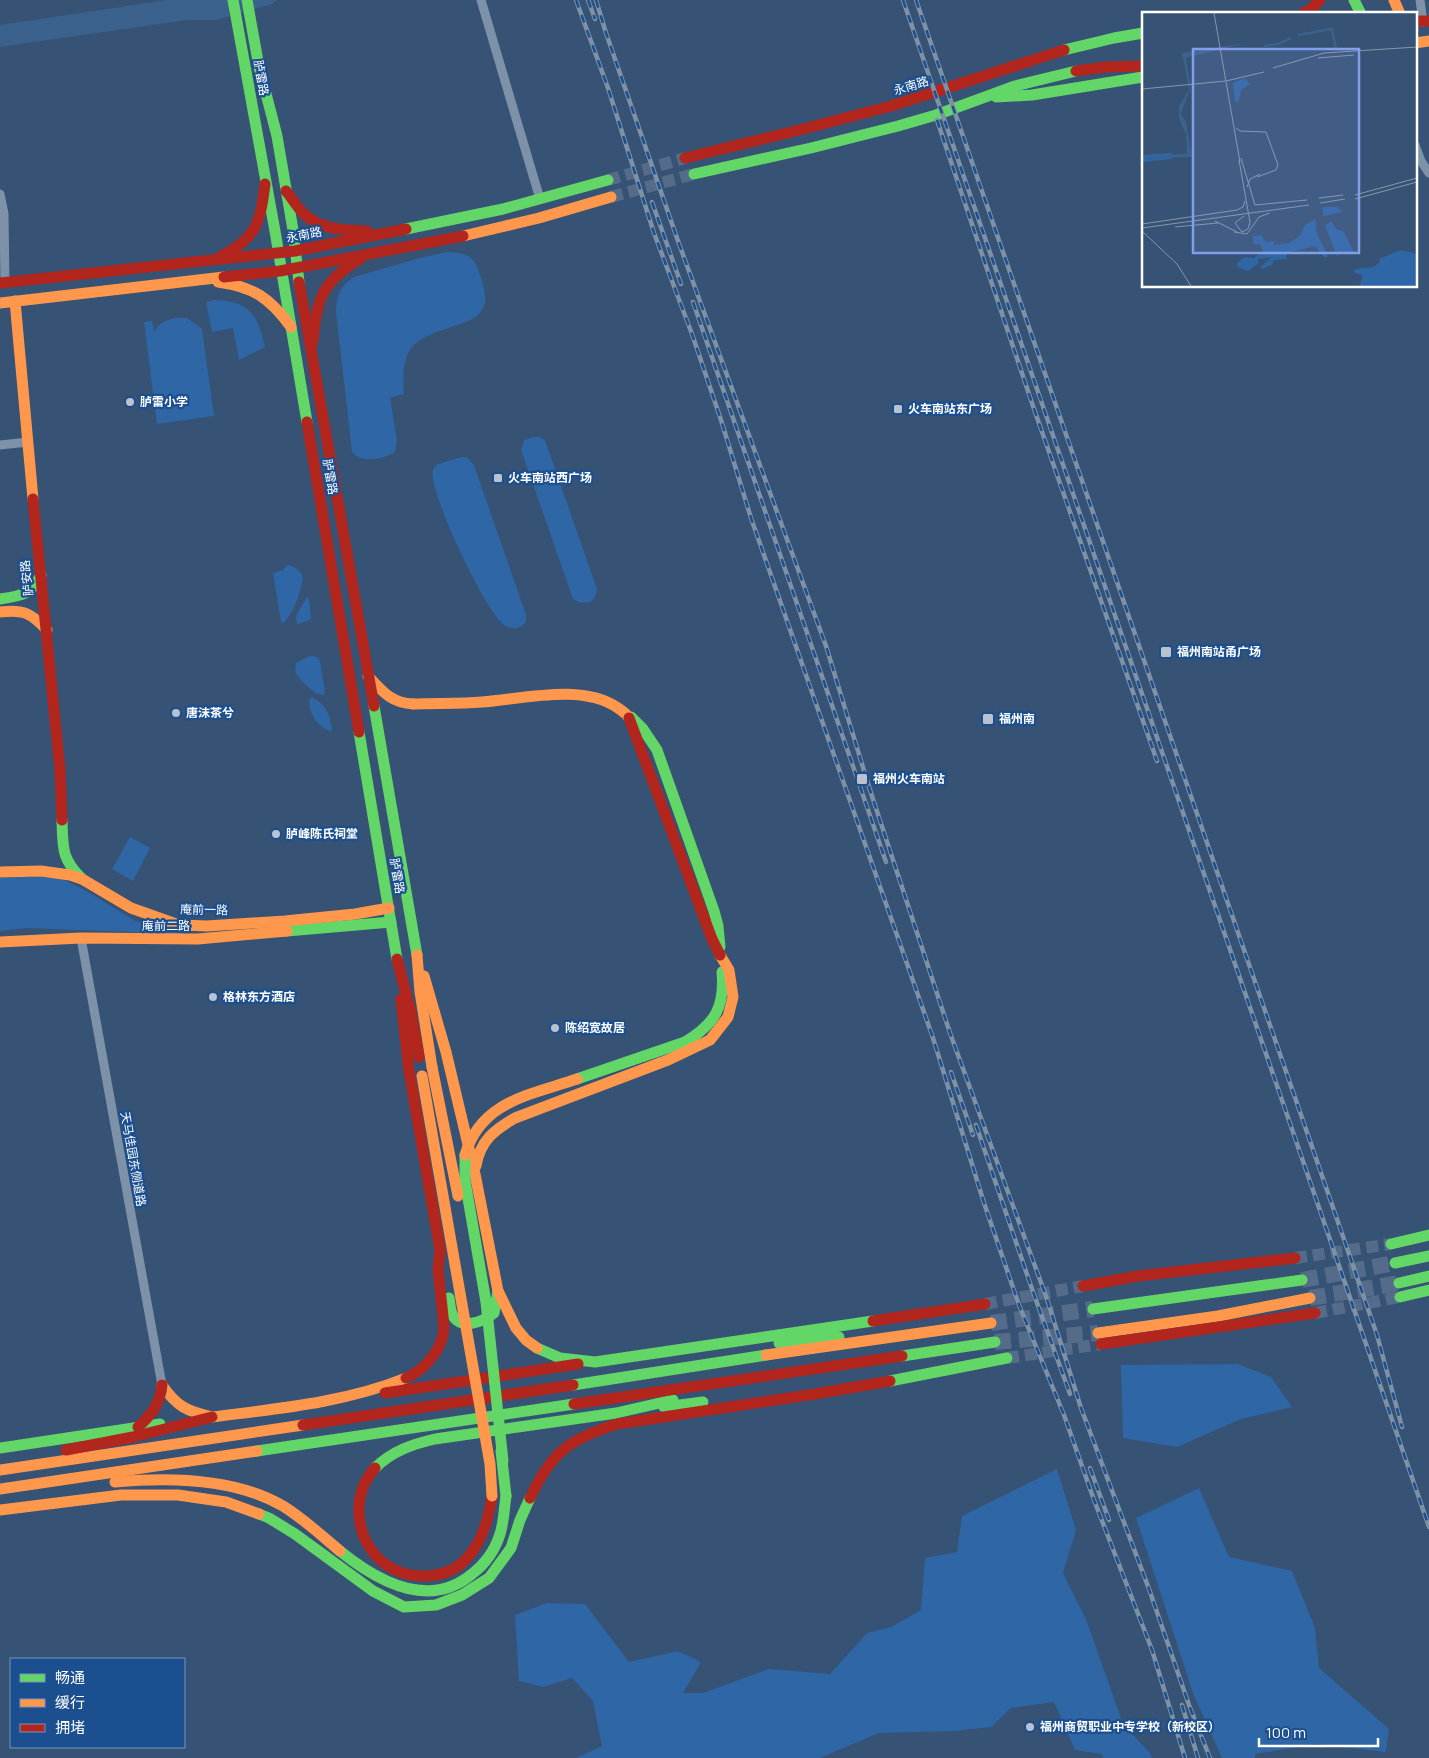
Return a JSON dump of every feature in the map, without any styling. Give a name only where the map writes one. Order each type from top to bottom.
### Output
[{"type":"main road","name":"胪雷路","points":[[233,0],[266,179],[280,271],[398,959]]},
{"type":"main road","name":"胪雷路","points":[[247,0],[259,67],[277,136],[312,357],[417,955]]},
{"type":"main road","points":[[1306,12],[1320,0]]},
{"type":"main road","points":[[1354,0],[1360,12]]},
{"type":"main road","points":[[1394,0],[1399,12]]},
{"type":"main road","name":"永南路","points":[[685,158],[850,118],[1085,45],[1142,33]]},
{"type":"main road","points":[[1416,43],[1429,41]]},
{"type":"main road","points":[[694,174],[857,138],[929,118],[998,91],[1047,77],[1118,66],[1142,66]]},
{"type":"main road","points":[[979,99],[1032,95],[1142,77]]},
{"type":"main road","points":[[211,261],[234,251],[250,238],[261,214],[266,179]]},
{"type":"main road","name":"永南路","points":[[2,283],[278,254],[503,209],[608,180]]},
{"type":"main road","points":[[286,190],[304,213],[316,223],[335,230],[387,232]]},
{"type":"main road","points":[[0,302],[280,271],[466,236],[612,197]]},
{"type":"main road","points":[[312,357],[315,316],[325,286],[341,270],[373,253]]},
{"type":"main road","points":[[200,280],[223,282],[259,292],[273,304],[291,328]]},
{"type":"main road","name":"胪安路","points":[[15,301],[60,770],[63,852]]},
{"type":"main road","points":[[0,599],[22,596],[31,592],[41,575]]},
{"type":"main road","points":[[0,612],[26,611],[32,614],[47,630]]},
{"type":"main road","points":[[368,676],[387,697],[399,703],[481,702],[568,695],[601,699],[616,706],[628,716],[712,939],[729,970],[733,997],[728,1017],[710,1040],[676,1056],[538,1109],[501,1126],[485,1139],[480,1146],[475,1174]]},
{"type":"main road","points":[[41,871],[53,866],[63,852],[74,871],[82,879]]},
{"type":"main road","name":"庵前一路","points":[[0,872],[41,871],[70,875],[82,879],[131,908],[179,925],[207,926],[285,921],[355,914],[389,908]]},
{"type":"main road","name":"庵前二路","points":[[0,942],[81,938],[198,939],[391,922]]},
{"type":"main road","points":[[417,955],[426,1068],[490,1464],[492,1496],[489,1518],[480,1542],[464,1562],[451,1571],[440,1575],[421,1577],[399,1573],[388,1568],[373,1554],[360,1528],[358,1504],[367,1479],[382,1461],[398,1451],[424,1441],[443,1437],[616,1413],[753,1398],[815,1394]]},
{"type":"main road","points":[[417,955],[446,1052],[475,1174],[498,1291],[516,1328],[536,1348],[560,1358],[595,1362]]},
{"type":"main road","points":[[0,1490],[24,1486],[130,1480],[186,1482],[223,1486],[254,1494],[285,1507],[356,1565],[387,1583],[410,1590],[435,1591],[457,1585],[475,1573],[491,1553],[501,1533],[506,1496],[486,1302],[465,1181],[465,1156],[469,1142],[476,1129],[491,1112],[512,1102],[685,1042],[705,1029],[718,1012],[723,999],[724,984],[720,955]]},
{"type":"main road","points":[[398,959],[463,1222],[503,1461]]},
{"type":"main road","points":[[398,959],[409,1071],[451,1312],[461,1322],[471,1324],[489,1317],[494,1313],[498,1291]]},
{"type":"main road","points":[[1391,1244],[1429,1235]]},
{"type":"main road","points":[[314,1404],[396,1383],[409,1378],[429,1362],[440,1345],[444,1326],[438,1269],[440,1250]]},
{"type":"main road","points":[[1396,1263],[1429,1256]]},
{"type":"main road","points":[[1083,1286],[1144,1276],[1295,1258]]},
{"type":"main road","points":[[1399,1283],[1429,1276]]},
{"type":"main road","points":[[1093,1309],[1302,1280]]},
{"type":"main road","points":[[1400,1297],[1429,1290]]},
{"type":"main road","points":[[1310,1298],[1100,1338],[1315,1313]]},
{"type":"main road","points":[[0,1462],[212,1417],[699,1348],[985,1304]]},
{"type":"main road","points":[[0,1470],[627,1378],[784,1352],[991,1323]]},
{"type":"main road","points":[[699,1348],[950,1329]]},
{"type":"main road","points":[[57,1484],[112,1473],[995,1342]]},
{"type":"main road","points":[[0,1510],[121,1494],[178,1494],[226,1502],[269,1518],[296,1534],[373,1591],[404,1607],[436,1604],[462,1595],[489,1578],[511,1548],[520,1520],[540,1477],[558,1454],[577,1439],[603,1427],[815,1394],[1007,1358]]},
{"type":"main road","points":[[616,1413],[740,1386],[784,1373]]},
{"type":"main road","points":[[162,1385],[170,1396],[185,1410],[212,1417]]},
{"type":"main road","points":[[0,1448],[50,1440],[136,1432],[158,1406],[162,1385]]},
{"type":"main road","points":[[103,1497],[152,1486],[186,1482]]},
{"type":"street","points":[[481,0],[540,199]]},
{"type":"street","points":[[1420,0],[1422,21]]},
{"type":"street","points":[[1416,147],[1421,161],[1429,173]]},
{"type":"street","points":[[0,194],[4,214],[2,283]]},
{"type":"street","points":[[0,445],[28,442]]},
{"type":"street","name":"天马佳园东侧道路","points":[[81,938],[162,1385]]},
{"type":"shaded area","points":[[167,0],[277,0],[272,4],[216,20],[187,20],[0,47],[0,25]]},
{"type":"shaded area","points":[[447,252],[462,254],[473,260],[483,285],[484,305],[480,313],[474,318],[432,334],[414,345],[408,353],[405,363],[403,377],[404,394],[390,398],[397,440],[395,452],[385,457],[373,459],[356,456],[352,452],[336,312],[340,292],[354,277]]},
{"type":"shaded area","points":[[214,300],[236,303],[250,312],[259,326],[265,347],[239,360],[233,328],[212,332],[206,302]]},
{"type":"shaded area","points":[[176,318],[187,318],[202,329],[214,416],[157,424],[144,322],[152,321],[154,332],[163,322]]},
{"type":"shaded area","points":[[540,437],[545,440],[597,589],[595,597],[589,602],[585,603],[573,599],[521,450],[524,440]]},
{"type":"shaded area","points":[[467,457],[474,465],[526,615],[526,622],[518,628],[509,628],[503,624],[483,597],[447,523],[438,499],[433,481],[433,469],[438,464]]},
{"type":"shaded area","points":[[287,565],[297,569],[303,579],[294,608],[283,624],[281,622],[273,573],[283,570]]},
{"type":"shaded area","points":[[307,597],[309,599],[311,619],[297,624],[296,616]]},
{"type":"shaded area","points":[[309,656],[317,657],[320,661],[324,695],[311,690],[295,672],[296,663]]},
{"type":"shaded area","points":[[312,697],[321,703],[326,710],[331,724],[331,731],[326,730],[314,719],[310,708],[310,698]]},
{"type":"shaded area","points":[[130,837],[150,848],[133,881],[112,869]]},
{"type":"shaded area","points":[[0,878],[62,879],[85,890],[137,922],[176,927],[182,934],[26,928],[0,931]]},
{"type":"shaded area","points":[[1238,1364],[1271,1377],[1292,1407],[1241,1419],[1177,1447],[1123,1438],[1121,1365]]},
{"type":"shaded area","points":[[1057,1469],[1076,1530],[1063,1573],[1086,1619],[1123,1724],[1150,1753],[1152,1758],[1103,1758],[1102,1754],[1075,1750],[1054,1702],[1011,1708],[991,1727],[955,1731],[879,1733],[820,1758],[576,1758],[602,1746],[593,1701],[572,1678],[543,1687],[519,1681],[515,1615],[547,1603],[585,1604],[629,1662],[678,1651],[701,1662],[683,1693],[703,1693],[769,1669],[830,1674],[867,1633],[891,1627],[921,1610],[925,1558],[957,1552],[962,1516]]},
{"type":"shaded area","points":[[1199,1488],[1229,1557],[1292,1571],[1315,1628],[1319,1668],[1389,1729],[1386,1752],[1316,1744],[1255,1754],[1255,1758],[1222,1758],[1194,1696],[1136,1518]]},
{"type":"tunnel","points":[[608,180],[685,158]]},
{"type":"tunnel","points":[[611,197],[694,174]]},
{"type":"tunnel","points":[[1295,1258],[1391,1244]]},
{"type":"tunnel","points":[[1302,1280],[1395,1263]]},
{"type":"tunnel","points":[[1310,1298],[1399,1283]]},
{"type":"tunnel","points":[[985,1304],[1083,1286]]},
{"type":"tunnel","points":[[1315,1313],[1400,1297]]},
{"type":"tunnel","points":[[991,1323],[1093,1309]]},
{"type":"tunnel","points":[[995,1342],[1098,1333]]},
{"type":"tunnel","points":[[1007,1358],[1101,1344]]},
{"type":"railway","points":[[576,0],[608,88],[654,233],[692,334],[751,518],[933,1038],[984,1203],[1019,1305],[1064,1415],[1094,1500],[1152,1650],[1185,1758]]},
{"type":"railway","points":[[588,0],[595,19]]},
{"type":"railway","points":[[596,0],[678,241],[826,646],[869,787],[950,1033],[1047,1299],[1081,1408],[1210,1758]]},
{"type":"railway","points":[[903,0],[1429,1527]]},
{"type":"railway","points":[[916,0],[1377,1335],[1402,1427]]},
{"type":"railway","points":[[937,120],[1033,406],[1157,761]]},
{"type":"railway","points":[[652,202],[681,284]]},
{"type":"railway","points":[[693,302],[886,862]]},
{"type":"railway","points":[[951,1072],[973,1135]]},
{"type":"railway","points":[[976,1125],[1070,1394]]},
{"type":"railway","points":[[1090,1468],[1109,1520]]},
{"type":"railway","points":[[1182,1705],[1198,1758]]},
{"type":"traffic: fast","points":[[233,0],[307,422]]},
{"type":"traffic: fast","points":[[247,0],[259,67],[277,136],[293,230],[299,282]]},
{"type":"traffic: fast","points":[[1354,0],[1360,12]]},
{"type":"traffic: fast","points":[[1064,50],[1142,33]]},
{"type":"traffic: fast","points":[[694,174],[898,126],[936,115],[1015,86],[1076,71]]},
{"type":"traffic: fast","points":[[996,97],[1032,95],[1142,77]]},
{"type":"traffic: fast","points":[[406,229],[503,209],[608,180]]},
{"type":"traffic: fast","points":[[0,599],[14,597],[29,591],[41,575]]},
{"type":"traffic: fast","points":[[374,706],[417,955]]},
{"type":"traffic: fast","points":[[631,717],[643,729],[657,750],[714,911],[720,947]]},
{"type":"traffic: fast","points":[[359,732],[397,959]]},
{"type":"traffic: fast","points":[[62,820],[64,852],[70,865],[82,879]]},
{"type":"traffic: fast","points":[[287,931],[391,922]]},
{"type":"traffic: fast","points":[[577,1079],[685,1042],[695,1035],[711,1021],[720,1005],[723,984],[722,972]]},
{"type":"traffic: fast","points":[[465,1155],[465,1181],[486,1302],[503,1461]]},
{"type":"traffic: fast","points":[[1391,1244],[1429,1235]]},
{"type":"traffic: fast","points":[[1395,1263],[1429,1256]]},
{"type":"traffic: fast","points":[[1399,1283],[1429,1276]]},
{"type":"traffic: fast","points":[[1093,1309],[1302,1280]]},
{"type":"traffic: fast","points":[[1400,1297],[1429,1290]]},
{"type":"traffic: fast","points":[[449,1298],[452,1314],[460,1322],[466,1324],[478,1322],[494,1313],[498,1291]]},
{"type":"traffic: fast","points":[[537,1348],[560,1358],[595,1362],[873,1321]]},
{"type":"traffic: fast","points":[[779,1343],[839,1337]]},
{"type":"traffic: fast","points":[[902,1356],[995,1342]]},
{"type":"traffic: fast","points":[[573,1385],[766,1355]]},
{"type":"traffic: fast","points":[[890,1381],[1007,1358]]},
{"type":"traffic: fast","points":[[375,1468],[388,1457],[403,1449],[435,1439],[616,1413],[673,1400]]},
{"type":"traffic: fast","points":[[664,1407],[703,1402]]},
{"type":"traffic: fast","points":[[257,1451],[574,1404]]},
{"type":"traffic: fast","points":[[0,1448],[160,1424]]},
{"type":"traffic: fast","points":[[501,1451],[506,1496]]},
{"type":"traffic: fast","points":[[340,1551],[370,1572],[404,1587],[438,1590],[456,1585],[477,1570],[492,1551],[501,1529],[506,1496]]},
{"type":"traffic: fast","points":[[259,1514],[295,1534],[373,1591],[404,1607],[436,1605],[462,1595],[489,1578],[511,1548],[520,1520],[530,1498]]},
{"type":"traffic: slow","points":[[1394,0],[1399,12]]},
{"type":"traffic: slow","points":[[1416,43],[1429,41]]},
{"type":"traffic: slow","points":[[463,236],[539,218],[611,197]]},
{"type":"traffic: slow","points":[[0,303],[224,277]]},
{"type":"traffic: slow","points":[[218,282],[242,287],[260,296],[276,308],[291,327]]},
{"type":"traffic: slow","points":[[15,301],[33,499]]},
{"type":"traffic: slow","points":[[0,612],[21,612],[31,616],[47,630]]},
{"type":"traffic: slow","points":[[368,676],[393,699],[413,704]]},
{"type":"traffic: slow","points":[[413,704],[473,703],[552,694],[570,694],[604,700],[625,713],[629,718]]},
{"type":"traffic: slow","points":[[0,872],[41,871],[70,875],[82,879],[131,908],[179,925],[207,926],[285,921],[355,914],[389,908]]},
{"type":"traffic: slow","points":[[0,942],[81,938],[198,939],[287,931]]},
{"type":"traffic: slow","points":[[417,955],[420,992],[432,1067]]},
{"type":"traffic: slow","points":[[476,1166],[481,1150],[489,1137],[515,1118],[668,1060],[710,1040],[728,1017],[733,997],[729,970],[720,955]]},
{"type":"traffic: slow","points":[[424,976],[446,1052],[475,1174],[498,1291],[516,1328],[526,1340],[537,1348]]},
{"type":"traffic: slow","points":[[432,1067],[458,1196]]},
{"type":"traffic: slow","points":[[422,1076],[490,1464],[492,1496]]},
{"type":"traffic: slow","points":[[465,1155],[472,1137],[495,1111],[525,1096],[577,1079]]},
{"type":"traffic: slow","points":[[1098,1333],[1218,1316],[1310,1298]]},
{"type":"traffic: slow","points":[[766,1355],[991,1323]]},
{"type":"traffic: slow","points":[[204,1418],[331,1400],[381,1387],[406,1378]]},
{"type":"traffic: slow","points":[[162,1385],[183,1407],[212,1417]]},
{"type":"traffic: slow","points":[[0,1470],[303,1425]]},
{"type":"traffic: slow","points":[[0,1489],[257,1451]]},
{"type":"traffic: slow","points":[[115,1482],[179,1480],[223,1485],[244,1490],[283,1506],[306,1522],[340,1551]]},
{"type":"traffic: slow","points":[[0,1510],[121,1495],[178,1495],[226,1502],[259,1514]]},
{"type":"traffic: jam","points":[[1306,12],[1320,0]]},
{"type":"traffic: jam","points":[[1416,21],[1429,21]]},
{"type":"traffic: jam","points":[[685,158],[891,106],[1064,50]]},
{"type":"traffic: jam","points":[[1076,71],[1106,67],[1142,66]]},
{"type":"traffic: jam","points":[[220,257],[242,243],[254,228],[261,209],[265,184]]},
{"type":"traffic: jam","points":[[286,191],[303,213],[317,223],[333,228],[367,231]]},
{"type":"traffic: jam","points":[[0,283],[295,251],[406,229]]},
{"type":"traffic: jam","points":[[224,277],[280,271],[463,236]]},
{"type":"traffic: jam","points":[[313,342],[316,314],[323,293],[337,275],[360,259]]},
{"type":"traffic: jam","points":[[299,282],[374,706]]},
{"type":"traffic: jam","points":[[307,422],[359,732]]},
{"type":"traffic: jam","points":[[33,499],[60,770],[62,820]]},
{"type":"traffic: jam","points":[[629,718],[712,939],[720,955]]},
{"type":"traffic: jam","points":[[397,959],[411,1013],[419,1057]]},
{"type":"traffic: jam","points":[[401,999],[409,1071],[440,1250],[438,1269],[444,1326],[441,1342],[432,1357],[420,1370],[406,1378]]},
{"type":"traffic: jam","points":[[1083,1286],[1138,1276],[1295,1258]]},
{"type":"traffic: jam","points":[[873,1321],[985,1304]]},
{"type":"traffic: jam","points":[[1101,1344],[1315,1313]]},
{"type":"traffic: jam","points":[[574,1404],[902,1356]]},
{"type":"traffic: jam","points":[[385,1393],[578,1364]]},
{"type":"traffic: jam","points":[[530,1498],[546,1470],[563,1450],[586,1436],[617,1424],[890,1381]]},
{"type":"traffic: jam","points":[[138,1427],[154,1408],[162,1385]]},
{"type":"traffic: jam","points":[[303,1425],[573,1385]]},
{"type":"traffic: jam","points":[[66,1450],[133,1437],[212,1417]]},
{"type":"traffic: jam","points":[[375,1468],[362,1490],[359,1505],[363,1532],[375,1555],[395,1570],[408,1574],[422,1576],[438,1575],[448,1572],[461,1564],[479,1542],[492,1496]]},
{"type":"place","name":"胪雷小学","points":[[130,402]]},
{"type":"place","name":"火车南站东广场","points":[[898,409]]},
{"type":"place","name":"火车南站西广场","points":[[498,478]]},
{"type":"place","name":"福州南站甬广场","points":[[1166,652]]},
{"type":"place","name":"唐沫茶兮","points":[[176,713]]},
{"type":"place","name":"福州南","points":[[988,719]]},
{"type":"place","name":"福州火车南站","points":[[862,779]]},
{"type":"place","name":"胪峰陈氏祠堂","points":[[276,834]]},
{"type":"place","name":"格林东方酒店","points":[[213,997]]},
{"type":"place","name":"陈绍宽故居","points":[[555,1028]]},
{"type":"place","name":"福州商贸职业中专学校（新校区）","points":[[1030,1727]]}]
